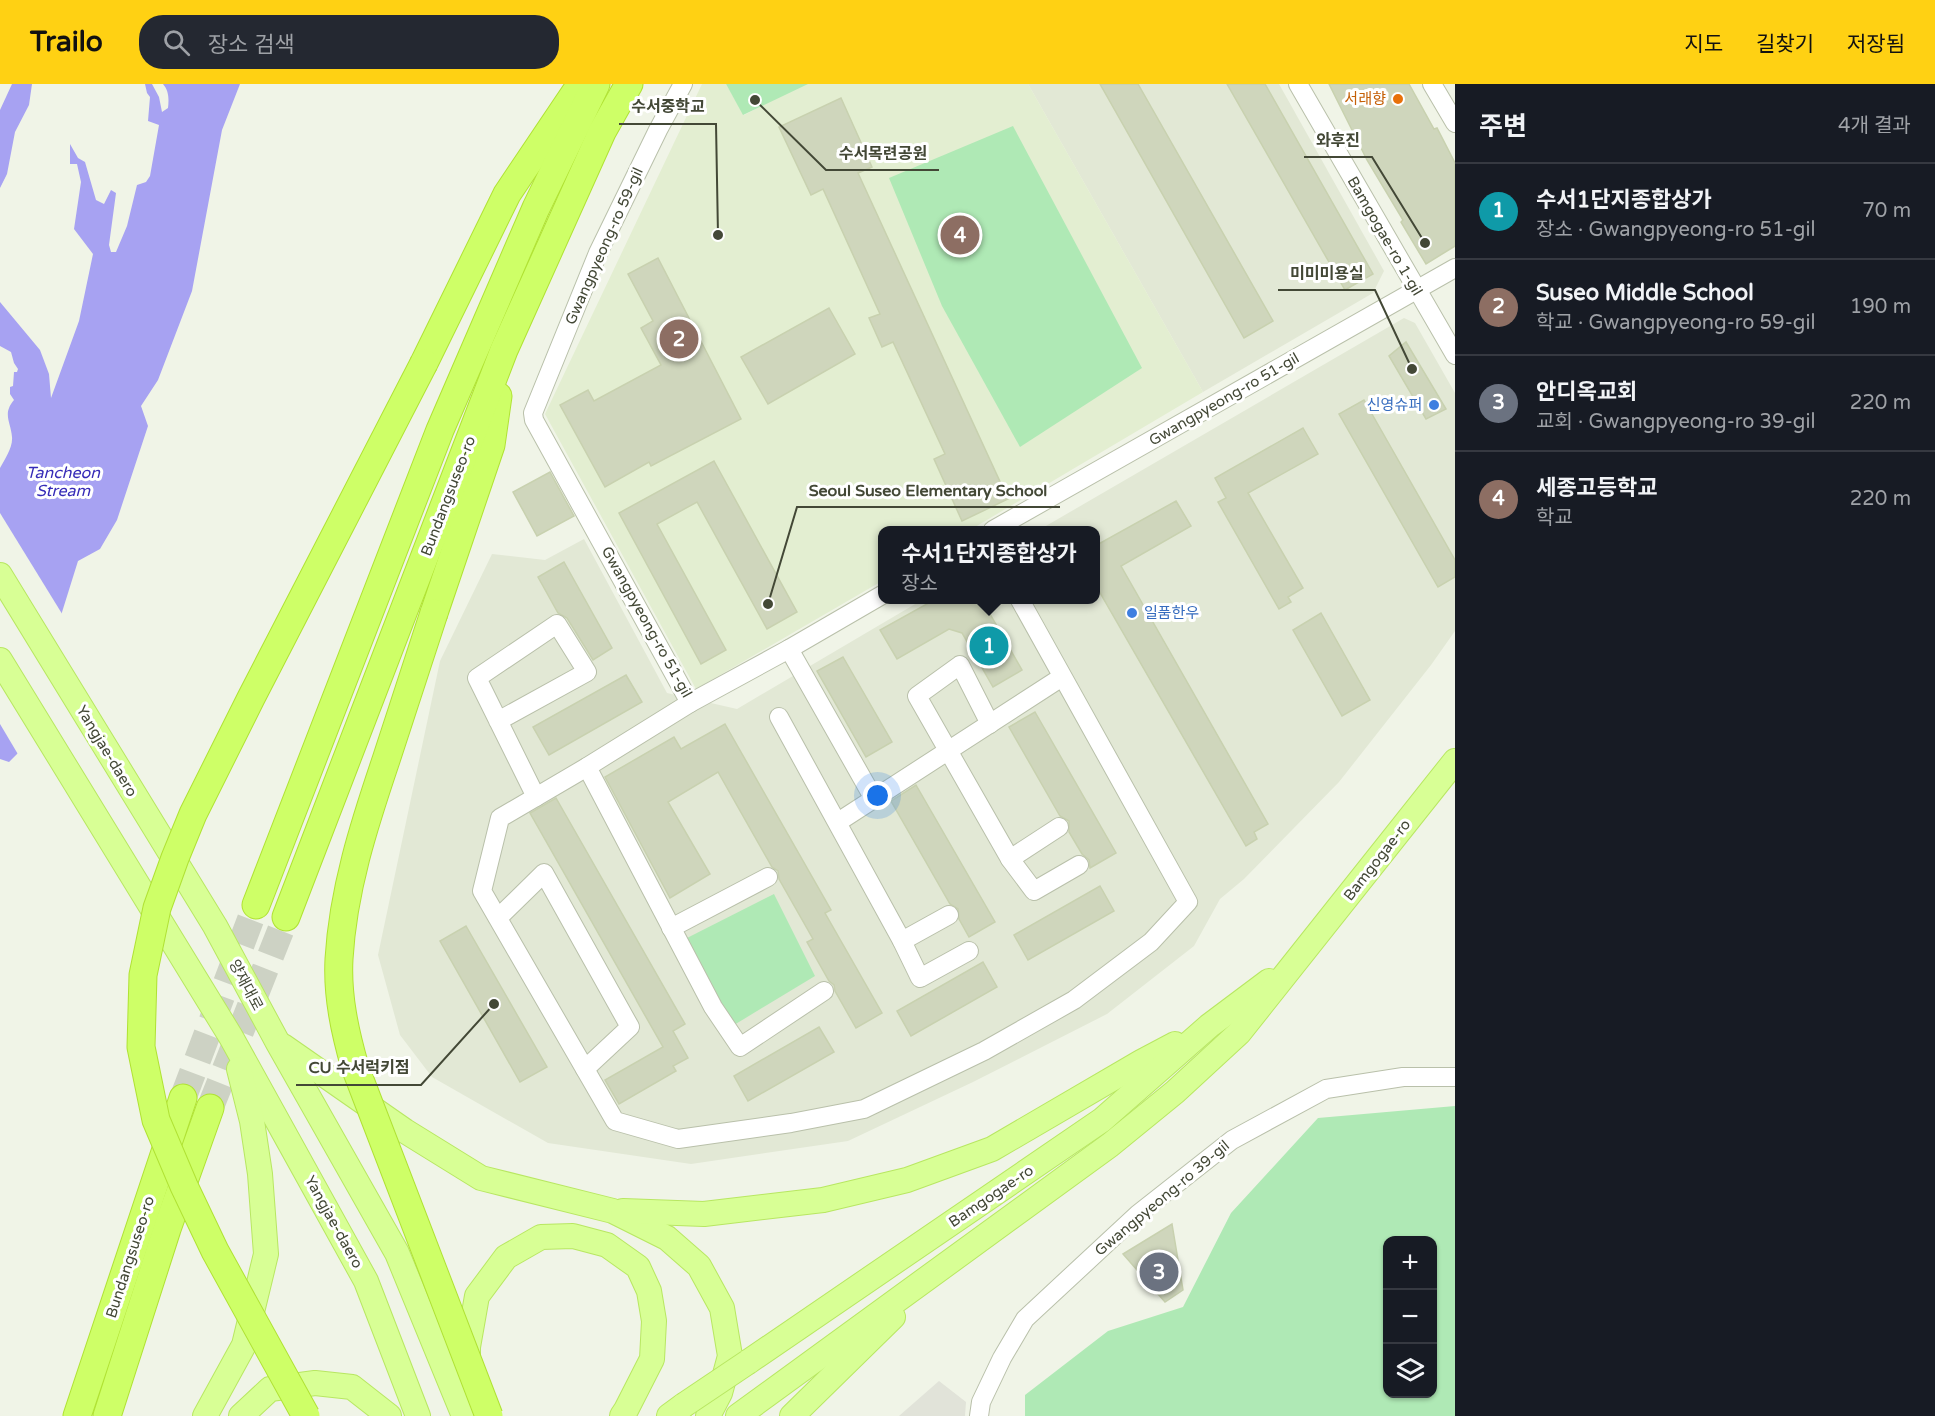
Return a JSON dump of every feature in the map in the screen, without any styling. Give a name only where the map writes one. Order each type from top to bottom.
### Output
[{"type":"highway","points":[[306,1416],[215,1251],[156,1120],[141,1047],[143,975],[157,908],[175,858],[251,698],[424,363],[507,194],[582,84]]},
{"type":"highway","name":"Bundangsuseo-ro","points":[[256,905],[440,430],[536,208],[596,84]]},
{"type":"highway","name":"Bundangsuseo-ro","points":[[286,916],[504,350],[602,132],[629,84]]},
{"type":"highway","points":[[489,1416],[355,1067],[346,1036],[341,1003],[339,960],[347,896],[360,837],[491,445],[504,350]]},
{"type":"highway","name":"Bundangsuseo-ro","points":[[77,1416],[183,1098]]},
{"type":"highway","name":"Bundangsuseo-ro","points":[[107,1416],[167,1229],[210,1108]]},
{"type":"main road","name":"Yangjae-daero","points":[[0,575],[215,926]]},
{"type":"main road","points":[[0,660],[231,1037],[252,1121],[260,1174],[266,1254],[244,1345],[205,1416]]},
{"type":"main road","name":"Bamgogae-ro","points":[[738,1416],[960,1252],[1110,1145],[1174,1092],[1239,1033],[1455,761]]},
{"type":"main road","name":"양재대로","points":[[215,926],[278,1043]]},
{"type":"main road","name":"Bamgogae-ro","points":[[677,1411],[1102,1120],[1209,1026],[1300,958]]},
{"type":"main road","points":[[278,1043],[405,1131],[481,1178],[613,1211],[704,1214],[823,1200],[907,1180],[992,1149],[1141,1062],[1209,1026]]},
{"type":"main road","name":"Yangjae-daero","points":[[231,1037],[366,1281],[418,1416]]},
{"type":"main road","points":[[278,1043],[397,1253],[465,1416]]},
{"type":"main road","points":[[613,1211],[667,1238],[699,1266],[722,1308],[730,1356],[720,1393],[708,1416]]},
{"type":"main road","points":[[465,1416],[468,1347],[477,1296],[506,1257],[541,1238],[573,1236],[607,1245],[638,1267],[649,1291],[654,1321],[652,1359],[622,1416]]},
{"type":"main road","points":[[792,1416],[960,1252]]},
{"type":"main road","points":[[241,1416],[270,1389],[315,1383],[352,1387],[389,1416]]},
{"type":"street","name":"Gwangpyeong-ro 59-gil","points":[[533,413],[598,253],[683,84]]},
{"type":"street","name":"Bamgogae-ro 1-gil","points":[[1298,84],[1455,355]]},
{"type":"street","points":[[1432,84],[1455,123]]},
{"type":"street","name":"Gwangpyeong-ro 51-gil","points":[[1002,526],[1455,268]]},
{"type":"street","name":"Gwangpyeong-ro 51-gil","points":[[533,413],[534,420],[690,703],[878,597]]},
{"type":"street","points":[[690,703],[500,818],[482,891],[615,1121],[678,1138],[791,1123],[864,1109],[984,1051],[1074,1000],[1151,942],[1188,902],[1022,604]]},
{"type":"street","points":[[498,721],[587,672],[557,624],[477,678],[498,721],[536,797]]},
{"type":"street","points":[[789,649],[874,799]]},
{"type":"street","points":[[990,724],[960,665],[917,696],[1010,859],[1034,891],[1079,865]]},
{"type":"street","points":[[838,822],[1062,677]]},
{"type":"street","points":[[778,717],[838,822],[921,978],[969,951]]},
{"type":"street","points":[[587,767],[713,1007],[740,1047],[824,992]]},
{"type":"street","points":[[1010,859],[1059,827]]},
{"type":"street","points":[[498,918],[544,873],[630,1027],[585,1069]]},
{"type":"street","points":[[671,928],[768,877]]},
{"type":"street","points":[[902,940],[949,915]]},
{"type":"street","name":"Gwangpyeong-ro 39-gil","points":[[979,1416],[981,1402],[1002,1358],[1025,1319],[1138,1214],[1232,1140],[1326,1089],[1403,1077],[1455,1077]]},
{"type":"shaded area","points":[[702,84],[726,84],[744,115],[804,84],[1028,84],[1203,392],[977,526],[878,526],[878,583],[696,689],[545,414]]},
{"type":"shaded area","points":[[1028,84],[1279,84],[1384,271],[1373,293],[1203,392]]},
{"type":"shaded area","points":[[1404,318],[1415,323],[1455,393],[1455,631],[1339,782],[1244,879],[1220,899],[1194,946],[1107,1014],[973,1082],[848,1141],[691,1164],[548,1143],[432,1077],[400,1035],[378,955],[440,661],[492,554],[545,560],[584,539],[667,693],[737,709],[915,604],[1100,604],[1100,526],[1046,526]]},
{"type":"shaded area","points":[[939,1381],[966,1402],[965,1416],[899,1416]]},
{"type":"green space","points":[[726,84],[808,84],[743,115]]},
{"type":"green space","points":[[1013,126],[1142,368],[1020,447],[942,306],[889,178]]},
{"type":"green space","points":[[774,894],[815,976],[734,1025],[685,939]]},
{"type":"green space","points":[[1455,1106],[1455,1416],[1025,1416],[1025,1395],[1108,1331],[1183,1307],[1231,1213],[1318,1118]]},
{"type":"water","points":[[12,84],[32,84],[29,105],[15,132],[7,174],[0,188],[0,110]]},
{"type":"water","name":"Tancheon Stream","points":[[145,84],[152,84],[159,97],[162,112],[168,108],[167,92],[163,84],[240,84],[222,130],[192,291],[158,380],[141,406],[148,426],[117,520],[100,549],[78,561],[18,753],[9,762],[0,759],[0,468],[12,441],[8,410],[14,400],[10,394],[10,387],[13,386],[14,372],[18,369],[11,352],[0,346],[0,302],[40,350],[49,374],[51,398],[79,321],[93,254],[74,229],[81,182],[77,164],[70,164],[70,144],[78,158],[85,162],[96,200],[104,204],[111,190],[116,193],[109,245],[111,252],[116,252],[127,226],[137,185],[146,182],[150,176],[159,125],[148,121],[150,97]]},
{"type":"pier","points":[[0,513],[64,617],[19,756],[0,724]]},
{"type":"building","points":[[1100,84],[1138,84],[1273,321],[1244,338]]},
{"type":"building","points":[[1227,84],[1265,84],[1373,274],[1345,290]]},
{"type":"building","points":[[1329,84],[1409,84],[1434,129],[1437,128],[1455,163],[1455,246],[1426,264],[1367,160]]},
{"type":"building","points":[[841,98],[872,167],[858,173],[1008,499],[962,521],[934,459],[945,454],[893,342],[882,347],[869,318],[880,314],[823,189],[811,195],[779,127]]},
{"type":"building","points":[[658,258],[741,419],[651,466],[649,462],[605,487],[560,405],[588,390],[594,401],[661,365],[641,328],[653,321],[628,274]]},
{"type":"building","points":[[829,308],[855,354],[768,404],[741,357]]},
{"type":"building","points":[[1406,342],[1446,409],[1426,419],[1389,356]]},
{"type":"building","points":[[1364,400],[1455,560],[1455,577],[1438,587],[1339,414]]},
{"type":"building","points":[[1303,428],[1318,454],[1248,493],[1303,588],[1288,597],[1291,602],[1279,609],[1218,502],[1226,498],[1215,478]]},
{"type":"building","points":[[714,461],[797,612],[767,629],[697,502],[657,524],[726,650],[701,664],[619,513]]},
{"type":"building","points":[[550,472],[574,516],[537,536],[513,492]]},
{"type":"building","points":[[1176,501],[1191,526],[1121,566],[1268,824],[1254,832],[1257,839],[1246,846],[1100,593],[1100,543]]},
{"type":"building","points":[[564,562],[612,648],[593,660],[567,618],[558,613],[538,577]]},
{"type":"building","points":[[927,604],[984,604],[1022,670],[993,687],[962,633],[949,629],[897,659],[880,630]]},
{"type":"building","points":[[1321,613],[1370,700],[1342,716],[1293,630]]},
{"type":"building","points":[[843,657],[892,742],[866,757],[817,671]]},
{"type":"building","points":[[626,675],[642,702],[549,755],[533,727]]},
{"type":"building","points":[[1035,712],[1116,853],[1090,868],[1089,860],[1082,854],[1069,832],[1069,821],[1060,816],[1009,727]]},
{"type":"building","points":[[725,724],[831,910],[825,913],[882,1013],[856,1028],[835,991],[834,985],[829,981],[807,942],[813,939],[779,879],[778,871],[772,867],[718,772],[668,802],[710,874],[670,898],[605,777],[674,737],[681,749]]},
{"type":"building","points":[[916,785],[995,922],[969,937],[959,919],[958,909],[950,904],[891,801]]},
{"type":"building","points":[[556,798],[685,1024],[673,1031],[688,1058],[673,1066],[676,1071],[619,1104],[605,1080],[663,1047],[530,813]]},
{"type":"building","points":[[1100,886],[1114,911],[1028,960],[1014,935]]},
{"type":"building","points":[[466,926],[547,1067],[520,1082],[440,941]]},
{"type":"building","points":[[983,962],[997,987],[911,1036],[897,1011]]},
{"type":"building","points":[[819,1027],[834,1052],[748,1101],[734,1076]]},
{"type":"building","points":[[1172,1224],[1183,1290],[1165,1302],[1123,1254]]},
{"type":"tunnel","points":[[183,1098],[256,905]]},
{"type":"tunnel","points":[[210,1108],[286,917]]},
{"type":"place","name":"서래향","points":[[1398,99]]},
{"type":"place","name":"수서목련공원","points":[[755,100]]},
{"type":"place","name":"수서중학교","points":[[718,235]]},
{"type":"place","name":"세종고등학교","points":[[960,235]]},
{"type":"place","name":"와후진","points":[[1425,243]]},
{"type":"place","name":"Suseo Middle School","points":[[679,339]]},
{"type":"place","name":"미미미용실","points":[[1412,369]]},
{"type":"place","name":"신영슈퍼","points":[[1434,405]]},
{"type":"place","name":"Seoul Suseo Elementary School","points":[[768,604]]},
{"type":"place","name":"일품한우","points":[[1132,613]]},
{"type":"place","name":"수서1단지종합상가","points":[[989,646]]},
{"type":"place","name":"CU 수서럭키점","points":[[494,1004]]},
{"type":"place","name":"안디옥교회","points":[[1159,1272]]}]
